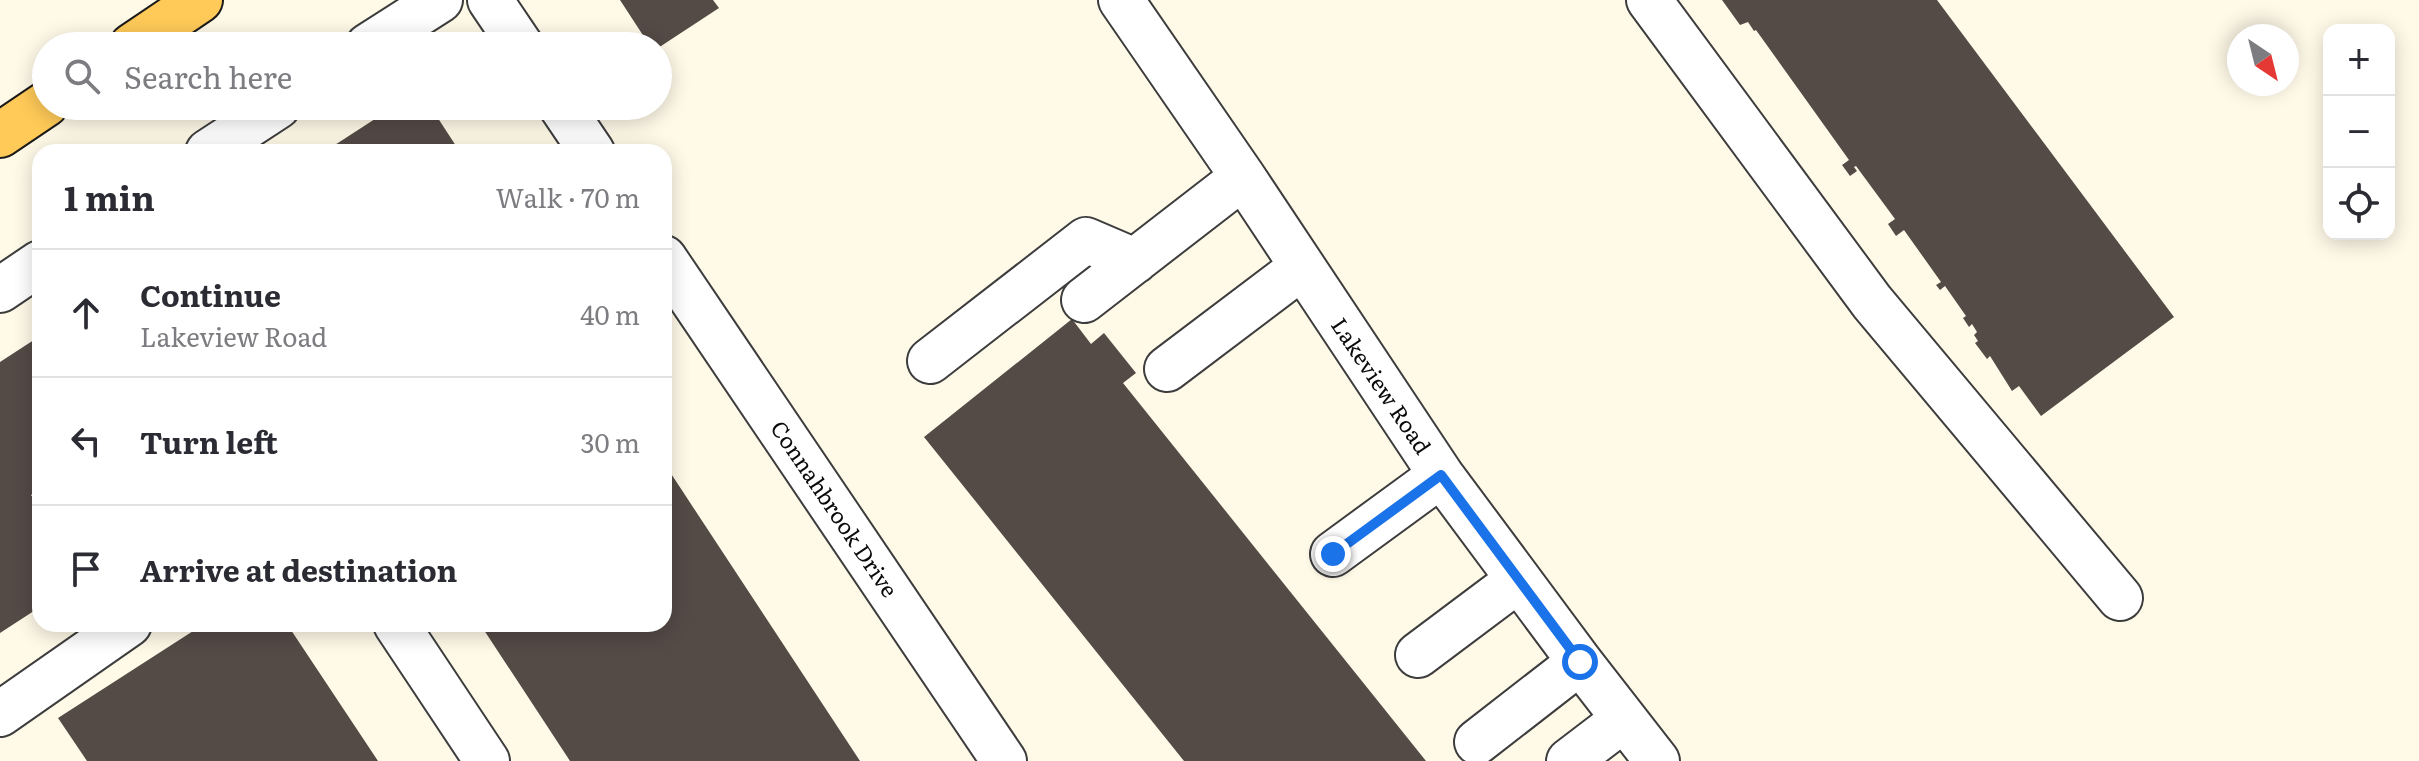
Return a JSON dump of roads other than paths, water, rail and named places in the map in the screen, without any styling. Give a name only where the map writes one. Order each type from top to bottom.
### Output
[{"type":"main road","points":[[153,32],[200,0]]},
{"type":"main road","points":[[0,135],[32,113]]},
{"type":"street","points":[[390,32],[440,0]]},
{"type":"street","points":[[490,0],[512,32]]},
{"type":"street","name":"Lakeview Road","points":[[1121,0],[1441,475],[1657,761]]},
{"type":"street","points":[[1649,0],[1872,302],[2120,598]]},
{"type":"street","points":[[220,144],[257,120]]},
{"type":"street","points":[[570,120],[587,144]]},
{"type":"street","points":[[1084,300],[1243,177]]},
{"type":"street","points":[[930,361],[1086,240],[1135,261]]},
{"type":"street","points":[[1167,369],[1302,267]]},
{"type":"street","points":[[0,290],[32,268]]},
{"type":"street","name":"Connahbrook Drive","points":[[672,276],[1004,761]]},
{"type":"street","points":[[1333,554],[1441,475]]},
{"type":"street","points":[[1418,655],[1518,580]]},
{"type":"street","points":[[0,714],[118,632]]},
{"type":"street","points":[[401,632],[487,761]]},
{"type":"street","points":[[1477,742],[1580,662]]},
{"type":"street","points":[[1569,761],[1624,719]]}]
